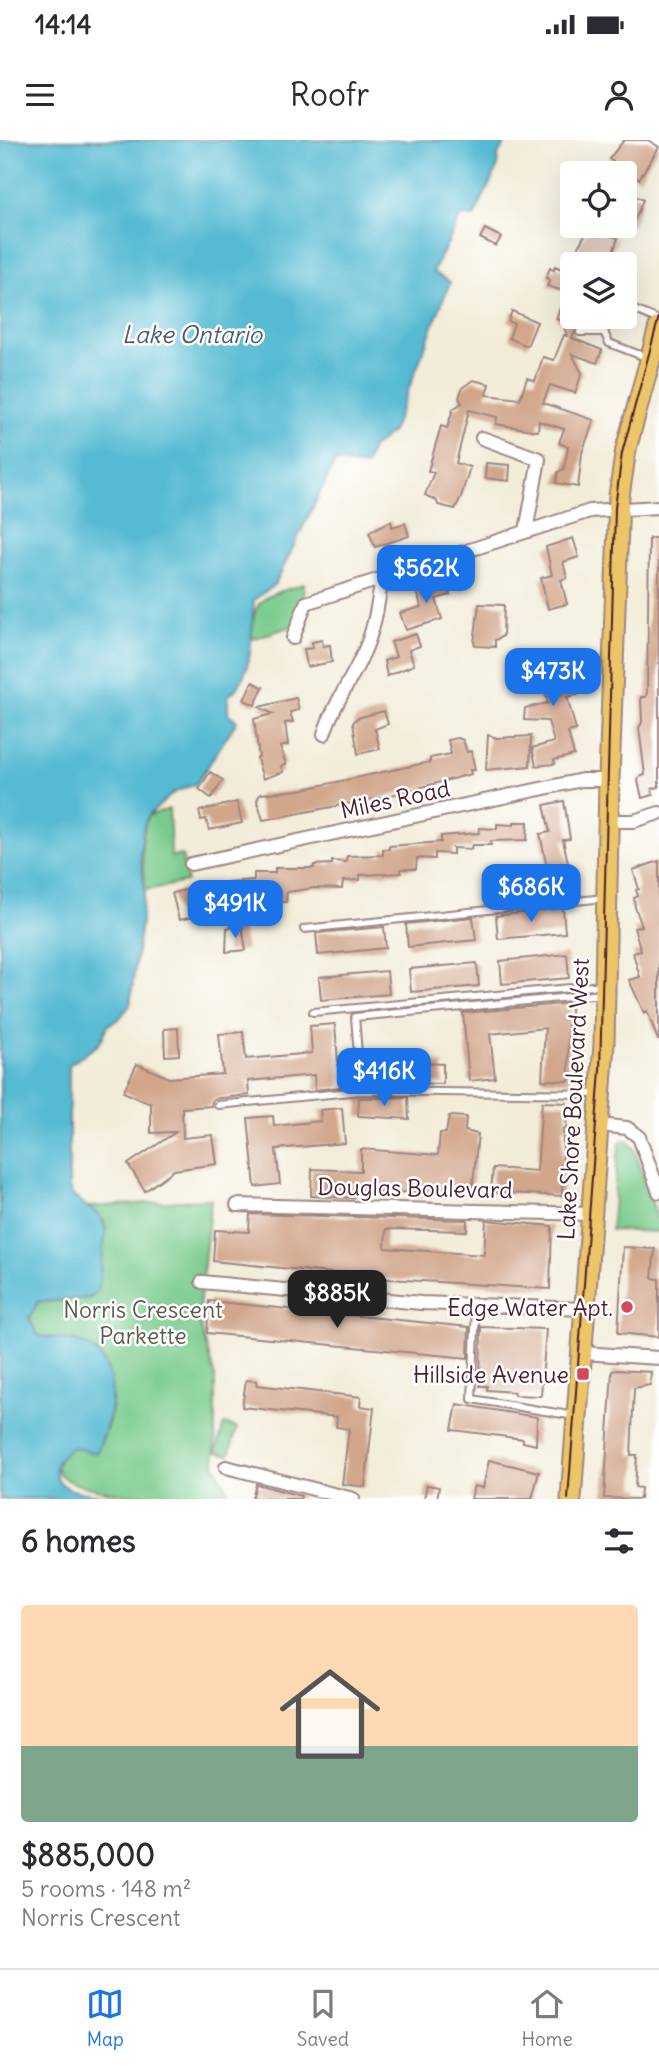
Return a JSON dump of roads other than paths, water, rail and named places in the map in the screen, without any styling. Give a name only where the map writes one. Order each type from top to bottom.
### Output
[{"type":"main road","name":"Lake Shore Boulevard West","points":[[571,1499],[601,1094],[618,508],[625,458],[659,327]]},
{"type":"street","points":[[482,438],[539,459],[526,531]]},
{"type":"street","points":[[293,638],[306,603],[590,511],[659,507]]},
{"type":"street","points":[[324,734],[331,711],[363,656],[375,618],[382,578]]},
{"type":"street","name":"Miles Road","points":[[191,864],[582,780],[609,780]]},
{"type":"street","points":[[608,821],[634,821],[659,813]]},
{"type":"street","points":[[599,1125],[627,1128],[639,1137],[659,1192]]},
{"type":"street","name":"Douglas Boulevard","points":[[237,1205],[592,1214]]},
{"type":"street","points":[[202,1282],[476,1306],[585,1310]]},
{"type":"street","points":[[582,1353],[659,1358]]},
{"type":"street","points":[[226,1467],[353,1499]]},
{"type":"lane","points":[[637,311],[659,320]]},
{"type":"lane","points":[[605,329],[609,344],[650,358]]},
{"type":"lane","points":[[580,332],[604,332]]},
{"type":"lane","points":[[304,929],[607,898]]},
{"type":"lane","points":[[313,1012],[605,989]]},
{"type":"lane","points":[[362,1091],[355,1017],[605,989]]},
{"type":"lane","points":[[218,1105],[362,1091],[601,1094]]},
{"type":"lane","points":[[476,1306],[472,1399],[577,1416]]},
{"type":"water","name":"Lake Ontario","points":[[0,140],[507,140],[498,155],[498,166],[474,217],[461,216],[433,272],[450,282],[392,432],[372,448],[365,466],[335,462],[275,584],[254,600],[252,639],[247,665],[237,688],[228,696],[228,713],[237,721],[197,783],[173,793],[148,816],[140,853],[145,890],[130,1005],[119,1019],[109,1024],[99,1044],[69,1065],[69,1187],[73,1196],[101,1217],[106,1229],[98,1290],[90,1298],[38,1302],[29,1318],[38,1335],[76,1341],[92,1349],[103,1360],[112,1390],[111,1406],[108,1423],[96,1453],[72,1447],[65,1452],[55,1470],[59,1481],[72,1490],[113,1499],[0,1499]]},
{"type":"tram line","points":[[568,1499],[600,1070],[615,508],[622,453],[659,317]]},
{"type":"place","name":"Edge Water Apt.","points":[[627,1307]]},
{"type":"place","name":"Hillside Avenue","points":[[583,1374]]},
{"type":"park label","name":"Norris Crescent Parkette","points":[[143,1322]]}]
